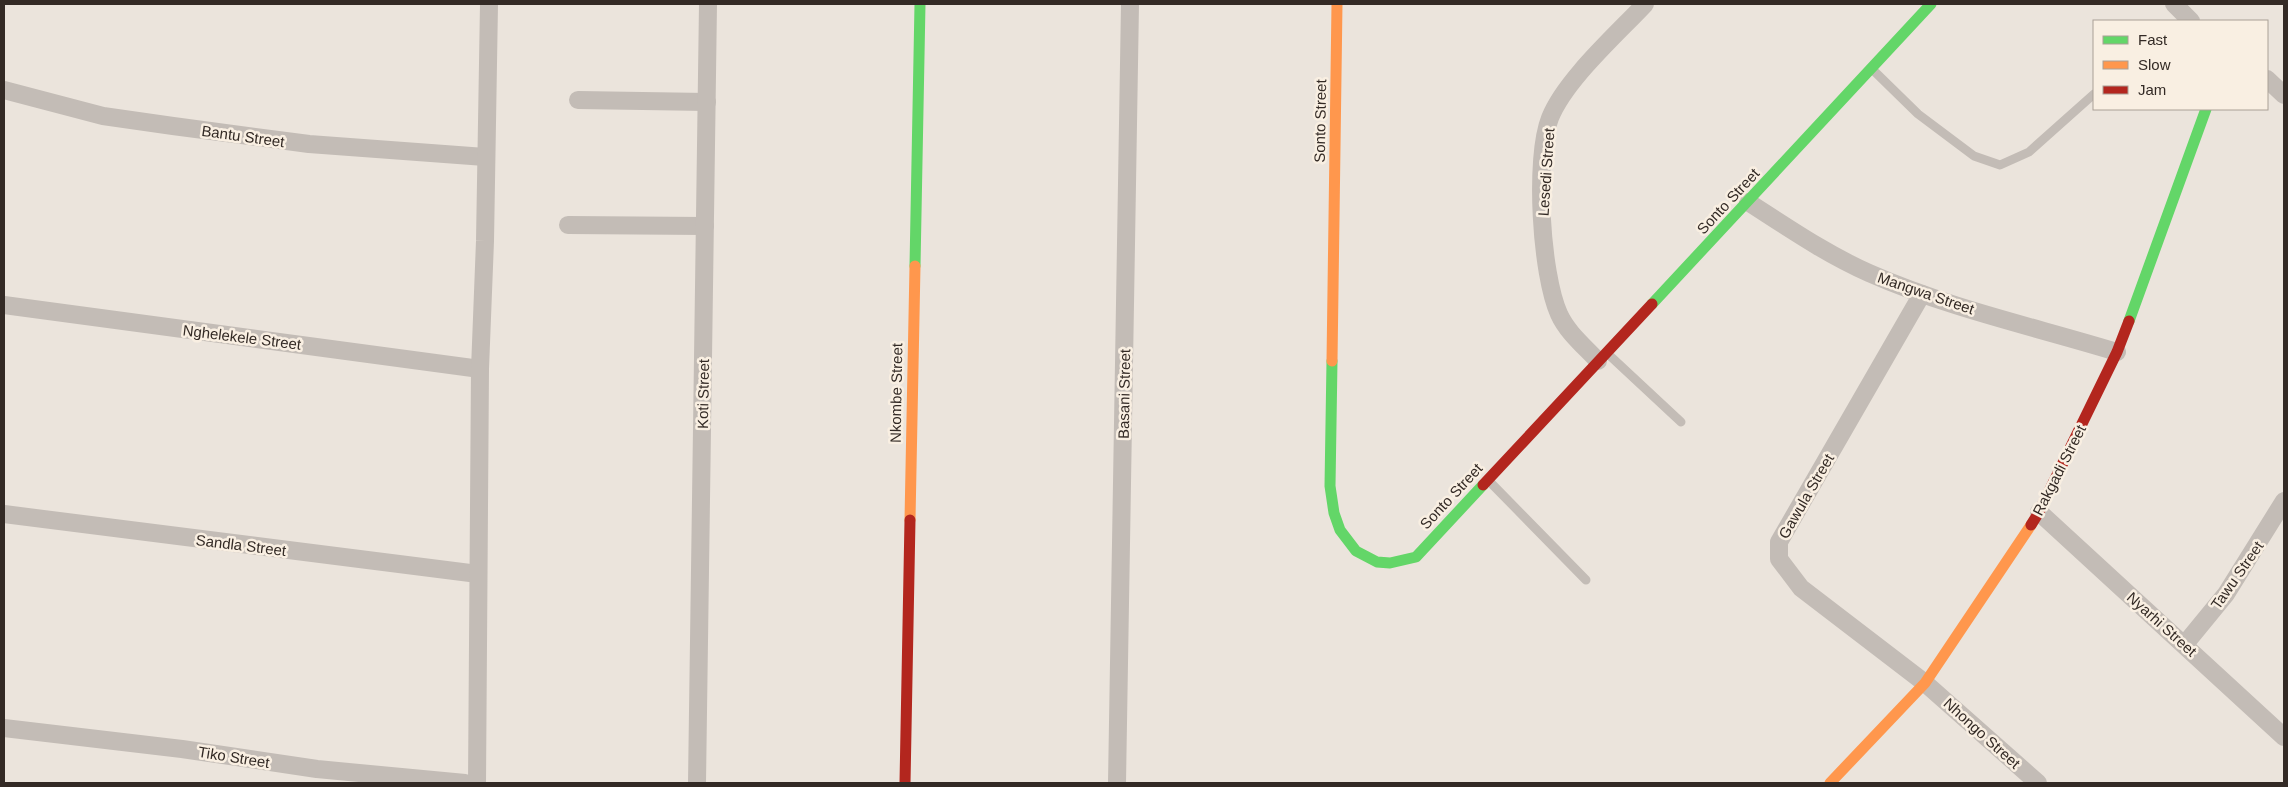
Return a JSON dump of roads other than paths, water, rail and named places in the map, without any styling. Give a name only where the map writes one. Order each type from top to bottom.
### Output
[{"type":"street","points":[[477,783],[480,369],[490,4]]},
{"type":"street","name":"Koti Street","points":[[697,783],[708,4]]},
{"type":"street","name":"Nkombe Street","points":[[905,783],[920,4]]},
{"type":"street","name":"Basani Street","points":[[1117,783],[1130,4]]},
{"type":"street","name":"Sonto Street","points":[[1337,4],[1330,486],[1335,518],[1347,541],[1367,559],[1377,563],[1402,564],[1416,556],[1931,4]]},
{"type":"street","name":"Lesedi Street","points":[[1602,356],[1569,330],[1559,314],[1553,294],[1542,221],[1545,135],[1550,117],[1563,95],[1646,4]]},
{"type":"street","points":[[2174,4],[2190,20]]},
{"type":"street","points":[[2268,80],[2284,95]]},
{"type":"street","name":"Bantu Street","points":[[4,90],[103,116],[173,126],[309,144],[485,157]]},
{"type":"street","points":[[578,100],[707,102]]},
{"type":"street","name":"Rakgadi Street","points":[[1830,783],[1925,683],[2039,512],[2117,352],[2198,137],[2206,110]]},
{"type":"street","name":"Mangwa Street","points":[[1748,202],[1819,247],[1868,272],[1922,294],[2117,352]]},
{"type":"street","points":[[568,225],[705,226]]},
{"type":"street","name":"Gawula Street","points":[[1922,294],[1798,507],[1779,542],[1778,551],[1779,559],[1801,588],[1925,683]]},
{"type":"street","name":"Nghelekele Street","points":[[4,305],[480,369]]},
{"type":"street","name":"Tawu Street","points":[[2185,644],[2226,594],[2284,501]]},
{"type":"street","name":"Nyarhi Street","points":[[2039,512],[2185,644],[2284,737]]},
{"type":"street","name":"Sandla Street","points":[[4,514],[478,574]]},
{"type":"street","name":"Nhongo Street","points":[[1925,683],[2038,783]]},
{"type":"street","name":"Tiko Street","points":[[4,728],[182,749],[316,769],[465,783]]},
{"type":"lane","points":[[1871,68],[1918,114],[1974,156],[2000,165],[2029,152],[2093,95]]},
{"type":"lane","points":[[1602,356],[1681,422]]},
{"type":"lane","points":[[1488,479],[1586,580]]}]
